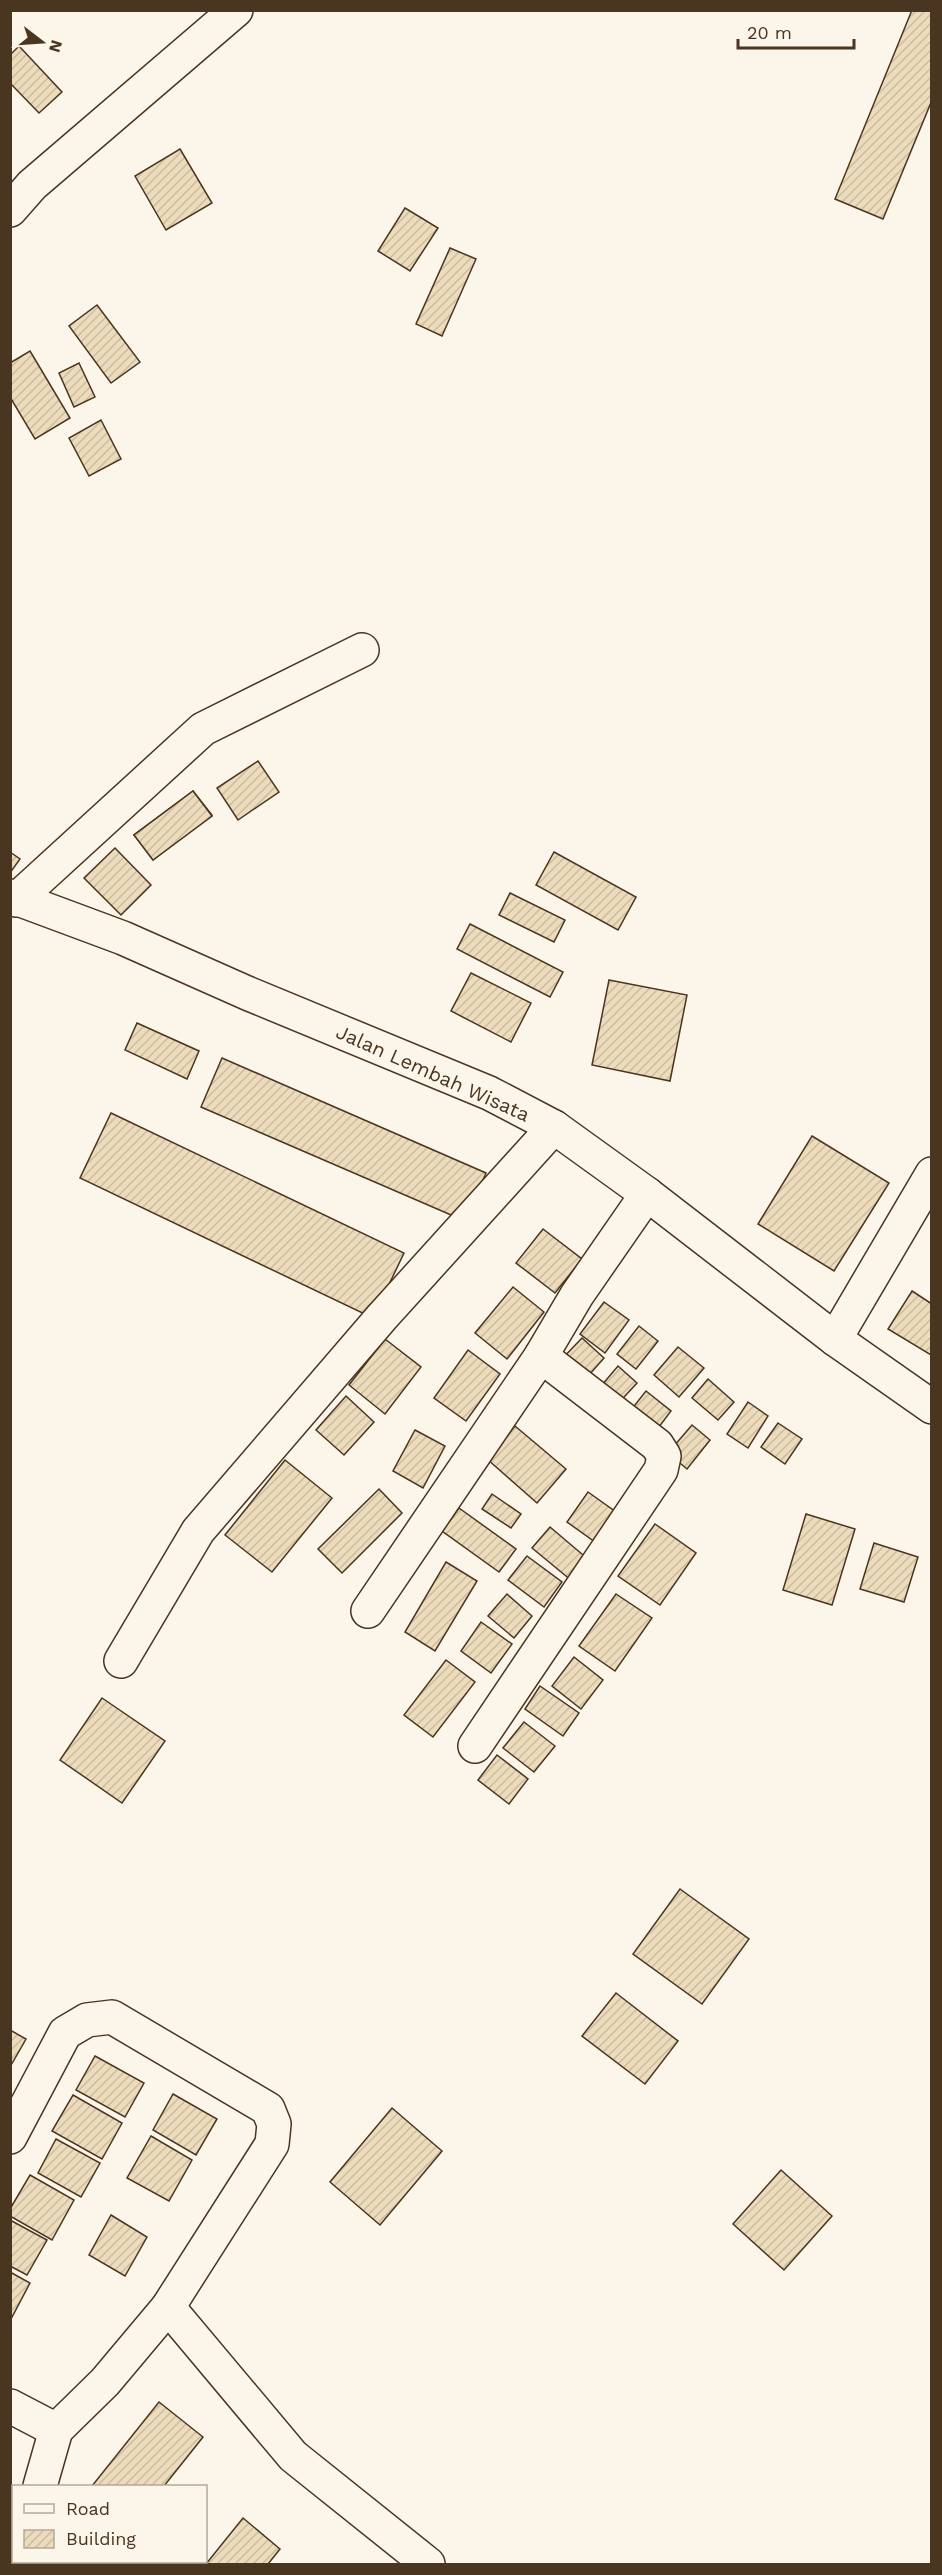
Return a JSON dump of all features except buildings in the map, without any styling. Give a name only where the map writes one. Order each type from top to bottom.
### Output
[{"type":"street","points":[[10,210],[32,185],[236,10]]},
{"type":"street","points":[[14,898],[203,729],[362,650]]},
{"type":"street","name":"Jalan Lembah Wisata","points":[[14,898],[123,939],[489,1094],[554,1127],[647,1194],[835,1339],[932,1407]]},
{"type":"street","points":[[121,1661],[198,1531],[381,1317],[554,1127]]},
{"type":"street","points":[[835,1339],[932,1174]]},
{"type":"street","points":[[368,1611],[541,1356],[578,1294],[647,1194]]},
{"type":"street","points":[[475,1746],[661,1470],[664,1456],[657,1445],[541,1356]]},
{"type":"street","points":[[10,2137],[65,2033],[87,2020],[112,2017],[268,2109],[274,2124],[273,2144],[168,2307],[105,2382],[56,2430],[41,2485]]},
{"type":"street","points":[[168,2307],[293,2456],[428,2565]]},
{"type":"street","points":[[10,2406],[56,2430]]}]
